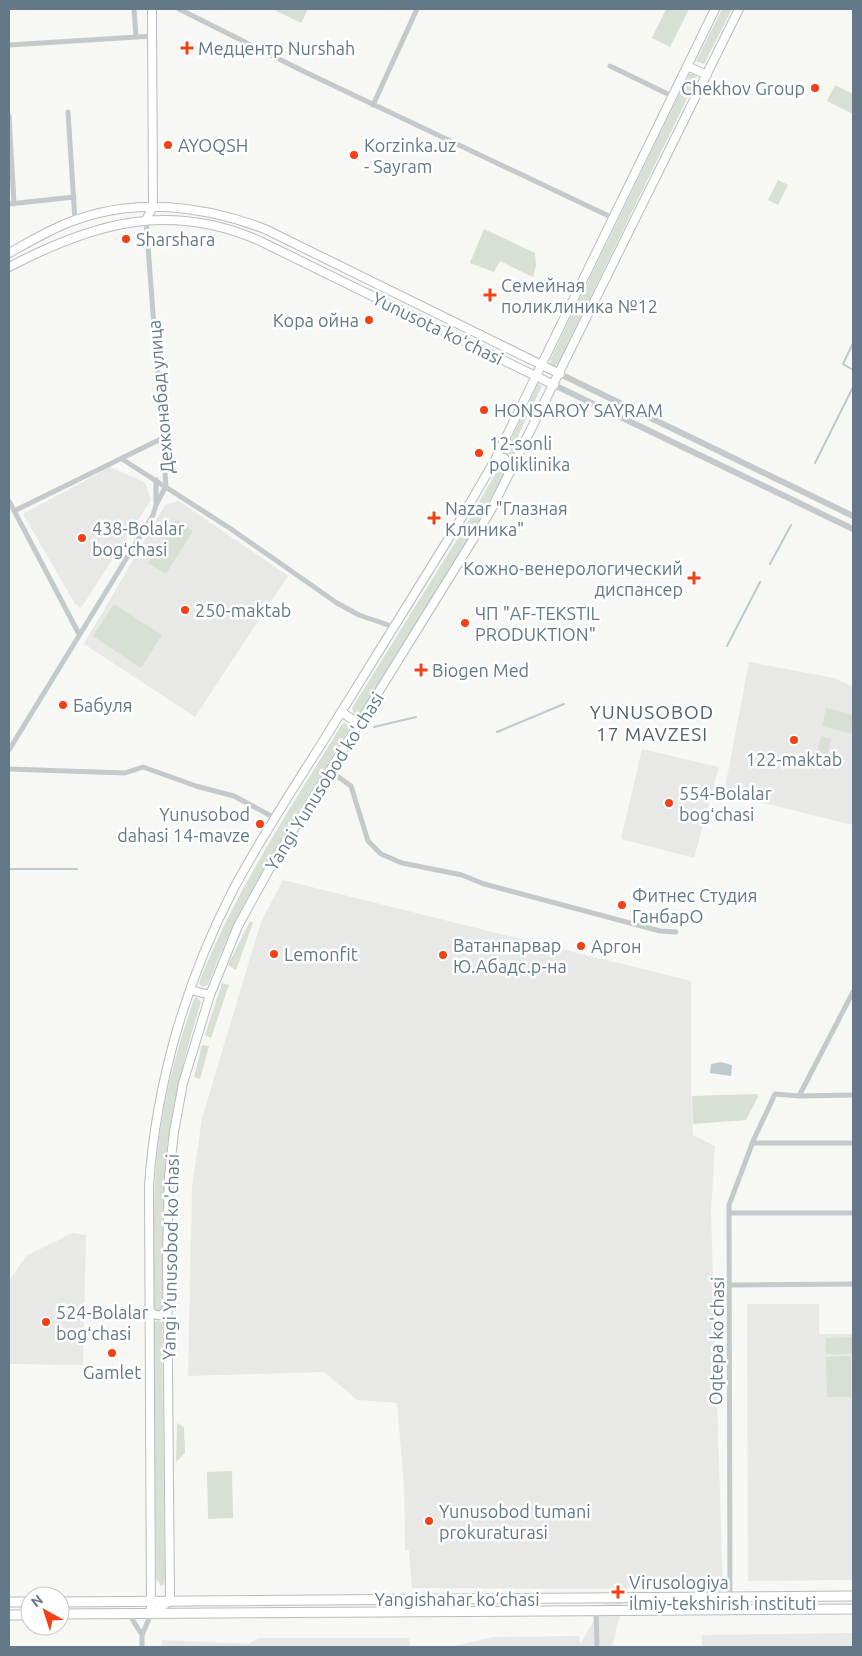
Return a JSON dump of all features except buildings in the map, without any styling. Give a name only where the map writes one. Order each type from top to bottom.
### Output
[{"type":"main road","points":[[152,9],[153,206],[160,220]]},
{"type":"main road","name":"Yangi Yunusobod ko'chasi","points":[[151,1614],[148,1210],[154,1136],[166,1074],[191,990],[229,899],[275,818],[495,460],[715,9]]},
{"type":"main road","name":"Yangi Yunusobod ko'chasi","points":[[170,1601],[168,1206],[172,1148],[185,1076],[210,995],[229,945],[251,901],[468,551],[512,470],[739,9]]},
{"type":"main road","points":[[687,66],[707,75]]},
{"type":"main road","points":[[146,220],[153,206]]},
{"type":"main road","name":"Yunusota koʻchasi","points":[[9,253],[76,220],[112,211],[153,206],[174,206],[215,214],[267,230],[560,374]]},
{"type":"main road","name":"Yunusota koʻchasi","points":[[9,267],[82,234],[114,224],[146,220],[206,224],[246,235],[554,385]]},
{"type":"main road","points":[[495,460],[504,458],[512,470]]},
{"type":"main road","points":[[341,712],[360,724]]},
{"type":"main road","points":[[191,990],[210,995]]},
{"type":"main road","points":[[148,1309],[158,1316],[162,1315],[168,1307]]},
{"type":"main road","name":"Yangishahar ko‘chasi","points":[[70,1602],[853,1596]]},
{"type":"main road","points":[[774,1597],[777,1604],[774,1610]]},
{"type":"main road","points":[[596,1598],[596,1611]]},
{"type":"main road","points":[[435,1600],[432,1605],[435,1612]]},
{"type":"main road","points":[[151,1614],[170,1601]]},
{"type":"main road","points":[[12,1602],[20,1609],[12,1615]]},
{"type":"main road","name":"Yangishahar ko‘chasi","points":[[70,1614],[853,1609]]},
{"type":"street","points":[[134,9],[136,37]]},
{"type":"street","points":[[179,9],[373,105],[613,218]]},
{"type":"street","points":[[373,105],[417,9]]},
{"type":"street","points":[[9,45],[153,36]]},
{"type":"street","points":[[610,66],[672,96]]},
{"type":"street","points":[[68,112],[76,220]]},
{"type":"street","points":[[9,116],[11,204],[74,197]]},
{"type":"street","name":"Дехконабад улица","points":[[146,220],[166,486],[336,603],[359,615],[394,627]]},
{"type":"street","name":"Yunusota koʻchasi","points":[[560,374],[853,516]]},
{"type":"street","name":"Yunusota koʻchasi","points":[[554,385],[853,529]]},
{"type":"street","points":[[14,511],[163,438]]},
{"type":"street","points":[[9,750],[153,515],[156,504],[166,486],[122,459]]},
{"type":"street","points":[[156,480],[156,504]]},
{"type":"street","points":[[9,502],[79,634]]},
{"type":"street","points":[[9,769],[126,773],[142,767],[196,786],[234,796],[275,818]]},
{"type":"street","points":[[330,771],[351,786],[368,841],[391,860],[462,875],[484,884],[660,931],[676,932]]},
{"type":"street","points":[[853,992],[799,1096],[853,1095]]},
{"type":"street","name":"Oqtepa ko'chasi","points":[[730,1610],[728,1477],[731,1285],[729,1205],[752,1143],[775,1094],[799,1096]]},
{"type":"street","points":[[752,1143],[853,1143]]},
{"type":"street","points":[[729,1213],[853,1213]]},
{"type":"street","points":[[731,1285],[853,1284]]},
{"type":"street","points":[[596,1611],[597,1647]]},
{"type":"street","points":[[129,1614],[142,1635]]},
{"type":"street","points":[[142,1647],[142,1635],[151,1614]]},
{"type":"shaded area","points":[[272,9],[308,9],[301,23]]},
{"type":"shaded area","points":[[666,9],[689,9],[670,47],[652,38]]},
{"type":"shaded area","points":[[722,9],[732,9],[704,64],[696,61]]},
{"type":"shaded area","points":[[689,74],[694,74],[697,78],[559,362],[553,368],[550,367],[551,358]]},
{"type":"shaded area","points":[[835,85],[853,94],[853,114],[827,101]]},
{"type":"shaded area","points":[[778,180],[788,185],[778,205],[768,200]]},
{"type":"shaded area","points":[[484,229],[535,253],[536,266],[533,277],[500,261],[494,272],[470,263]]},
{"type":"shaded area","points":[[538,384],[542,386],[519,434],[512,458],[504,454]]},
{"type":"shaded area","points":[[501,464],[504,464],[507,469],[472,533],[360,713],[354,714],[352,708],[464,528]]},
{"type":"shaded area","name":"438-Bolalar bogʻchasi","points":[[110,467],[145,482],[151,500],[81,608],[75,604],[23,514]]},
{"type":"shaded area","name":"250-maktab","points":[[179,501],[288,576],[195,717],[84,644],[165,505]]},
{"type":"shaded area","points":[[176,520],[193,531],[166,574],[148,563]]},
{"type":"shaded area","points":[[114,604],[162,635],[141,668],[93,636]]},
{"type":"shaded area","name":"122-maktab","points":[[749,662],[834,678],[853,687],[853,825],[724,793]]},
{"type":"shaded area","points":[[826,708],[853,715],[853,734],[822,726]]},
{"type":"shaded area","points":[[345,723],[350,728],[254,885],[237,918],[208,985],[202,987],[199,983],[229,915],[303,787],[342,724]]},
{"type":"shaded area","points":[[821,736],[831,739],[826,761],[816,758]]},
{"type":"shaded area","name":"554-Bolalar bogʻchasi","points":[[642,749],[719,767],[694,858],[621,839]]},
{"type":"shaded area","points":[[283,880],[691,981],[693,1135],[715,1146],[711,1212],[723,1589],[627,1588],[612,1647],[449,1647],[494,1637],[579,1636],[580,1644],[613,1589],[412,1588],[409,1550],[405,1550],[404,1486],[397,1403],[357,1400],[324,1372],[188,1376],[192,1187],[202,1118],[261,922]]},
{"type":"shaded area","points":[[250,921],[253,923],[236,970],[228,965]]},
{"type":"shaded area","points":[[222,983],[229,985],[211,1038],[205,1035]]},
{"type":"shaded area","points":[[197,997],[201,1002],[182,1071],[168,1142],[163,1204],[163,1309],[158,1311],[153,1309],[153,1235],[159,1137],[176,1056],[194,999]]},
{"type":"shaded area","points":[[202,1045],[209,1046],[200,1079],[194,1077]]},
{"type":"shaded area","points":[[721,1062],[732,1065],[731,1076],[710,1073],[711,1064]]},
{"type":"shaded area","points":[[757,1094],[758,1097],[746,1120],[693,1124],[692,1096]]},
{"type":"shaded area","name":"524-Bolalar bogʻchasi","points":[[73,1233],[86,1235],[83,1365],[9,1364],[9,1281],[26,1256]]},
{"type":"shaded area","points":[[747,1304],[819,1304],[819,1334],[853,1334],[853,1580],[748,1581]]},
{"type":"shaded area","points":[[158,1320],[162,1323],[165,1578],[164,1584],[161,1586],[156,1578],[153,1323]]},
{"type":"shaded area","points":[[853,1337],[853,1354],[826,1354],[826,1338]]},
{"type":"shaded area","points":[[851,1356],[851,1397],[827,1397],[826,1357]]},
{"type":"shaded area","points":[[177,1423],[184,1427],[185,1453],[176,1462]]},
{"type":"shaded area","points":[[232,1471],[233,1518],[208,1519],[207,1472]]},
{"type":"shaded area","points":[[853,1633],[853,1647],[702,1647],[702,1635]]},
{"type":"shaded area","points":[[258,1638],[409,1638],[410,1647],[161,1647],[162,1640],[249,1644]]},
{"type":"waterway","points":[[853,343],[843,364],[853,370]]},
{"type":"waterway","points":[[815,463],[853,387]]},
{"type":"waterway","points":[[770,564],[791,525]]},
{"type":"waterway","points":[[727,646],[760,582]]},
{"type":"waterway","points":[[497,732],[564,704]]},
{"type":"waterway","points":[[374,727],[416,717]]},
{"type":"waterway","points":[[9,869],[77,869]]},
{"type":"place","name":"Медцентр Nurshah","points":[[187,48]]},
{"type":"place","name":"Chekhov Group","points":[[815,88]]},
{"type":"place","name":"AYOQSH","points":[[168,145]]},
{"type":"place","name":"Korzinka.uz - Sayram","points":[[354,155]]},
{"type":"place","name":"Sharshara","points":[[126,239]]},
{"type":"place","name":"Семейная поликлиника №12","points":[[490,295]]},
{"type":"place","name":"Кора ойна","points":[[369,320]]},
{"type":"place","name":"HONSAROY SAYRAM","points":[[484,410]]},
{"type":"place","name":"12-sonli poliklinika","points":[[479,453]]},
{"type":"place","name":"Nazar \"Глазная Клиника\"","points":[[434,518]]},
{"type":"place","name":"438-Bolalar bogʻchasi","points":[[82,538]]},
{"type":"place","name":"Кожно-венерологический диспансер","points":[[694,578]]},
{"type":"place","name":"250-maktab","points":[[185,610]]},
{"type":"place","name":"ЧП \"AF-TEKSTIL PRODUKTION\"","points":[[465,623]]},
{"type":"place","name":"Biogen Med","points":[[421,670]]},
{"type":"place","name":"Бабуля","points":[[63,705]]},
{"type":"place","name":"122-maktab","points":[[794,740]]},
{"type":"place","name":"554-Bolalar bogʻchasi","points":[[669,803]]},
{"type":"place","name":"Yunusobod dahasi 14-mavze","points":[[260,824]]},
{"type":"place","name":"Фитнес Студия ГанбарО","points":[[622,905]]},
{"type":"place","name":"Аргон","points":[[581,946]]},
{"type":"place","name":"Lemonfit","points":[[274,954]]},
{"type":"place","name":"Ватанпарвар Ю.Абадс.р-на","points":[[443,955]]},
{"type":"place","name":"524-Bolalar bogʻchasi","points":[[46,1322]]},
{"type":"place","name":"Gamlet","points":[[112,1353]]},
{"type":"place","name":"Yunusobod tumani prokuraturasi","points":[[429,1521]]},
{"type":"place","name":"Virusologiya ilmiy-tekshirish instituti","points":[[618,1592]]},
{"type":"district","name":"YUNUSOBOD 17 MAVZESI","points":[[652,723]]}]
